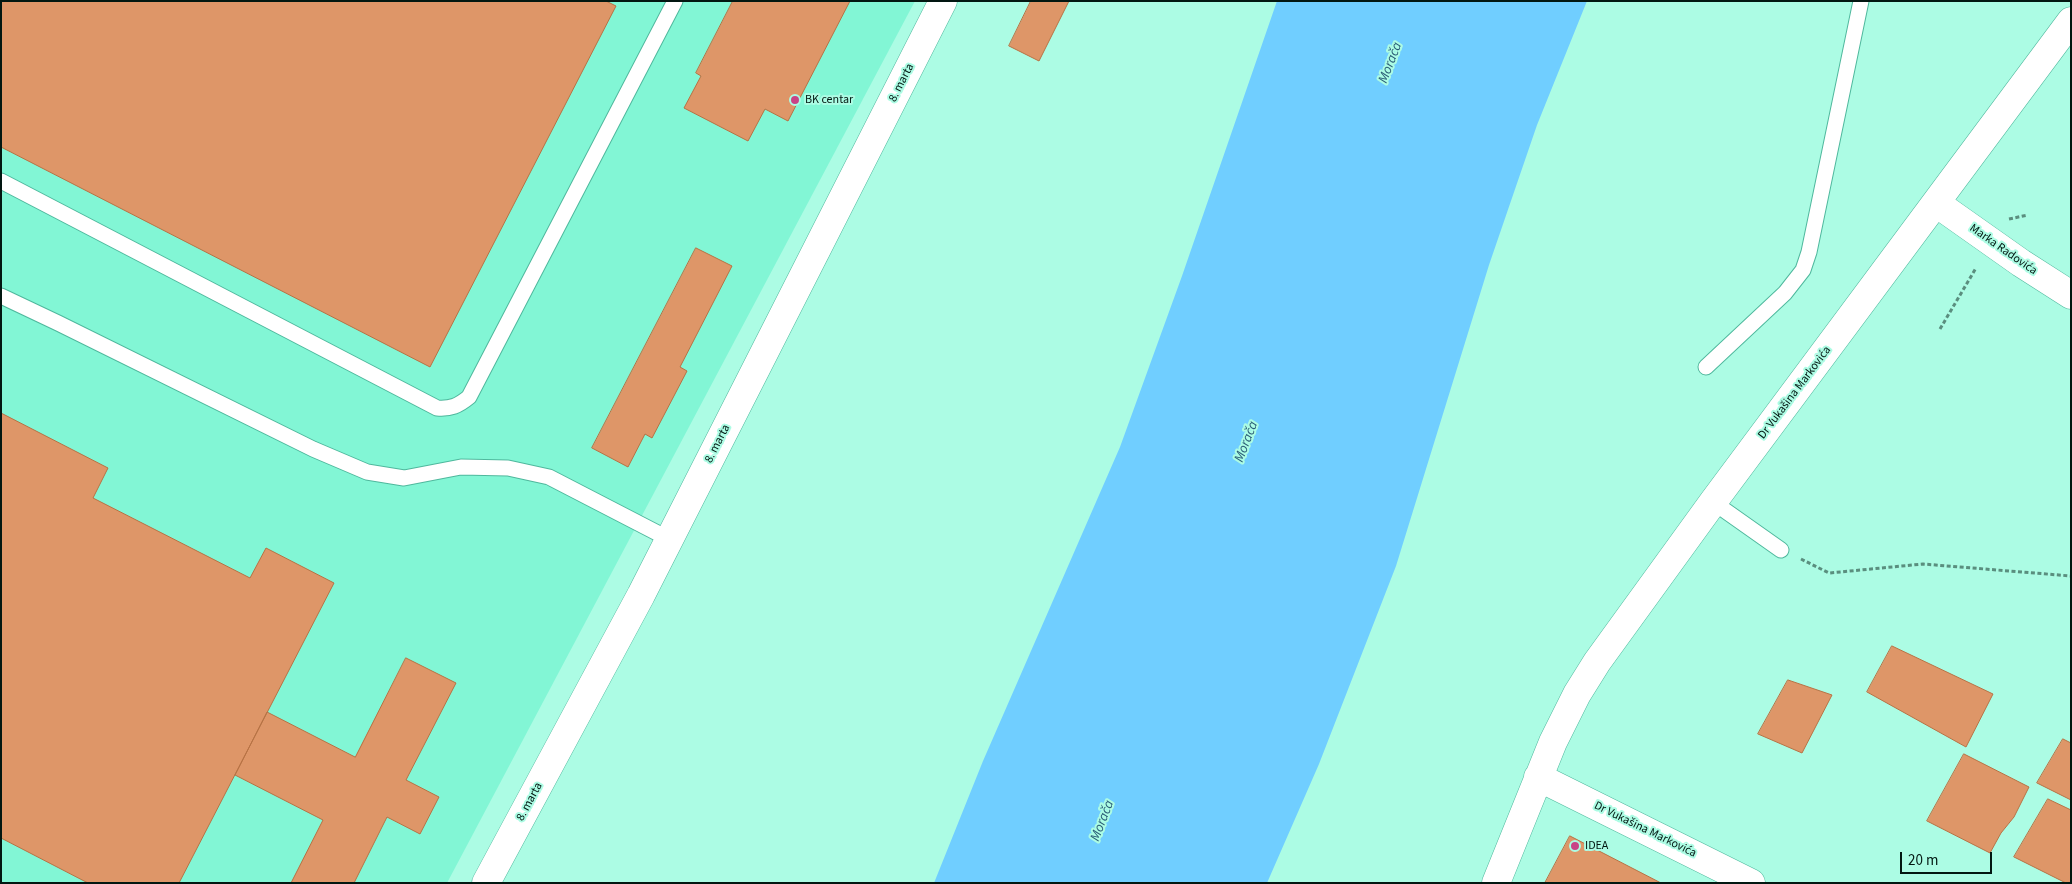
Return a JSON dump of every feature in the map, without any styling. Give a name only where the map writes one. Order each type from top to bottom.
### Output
[{"type":"street","name":"8. marta","points":[[486,883],[641,595],[943,1]]},
{"type":"street","name":"Dr Vukašina Markovića","points":[[1496,883],[1538,777],[1564,719],[1587,678],[1713,502],[2071,20]]},
{"type":"street","name":"Marka Radovića","points":[[1936,203],[2071,296]]},
{"type":"street","name":"Dr Vukašina Markovića","points":[[1538,777],[1751,883]]},
{"type":"lane","points":[[1,181],[437,408],[449,409],[458,406],[469,397],[675,1]]},
{"type":"lane","points":[[1706,367],[1785,293],[1803,270],[1809,252],[1861,1]]},
{"type":"lane","points":[[1,296],[312,449],[367,472],[404,478],[461,467],[508,468],[549,477],[669,539]]},
{"type":"lane","points":[[1713,502],[1781,550]]},
{"type":"path","points":[[1781,550],[1829,573],[1923,564],[2071,576]]},
{"type":"shaded area","points":[[1,1],[915,1],[447,883],[1,883]]},
{"type":"water","name":"Morača","points":[[1277,1],[1587,1],[1537,125],[1489,265],[1396,566],[1319,764],[1267,883],[934,883],[983,761],[1120,447],[1182,276]]},
{"type":"building","points":[[1,1],[606,1],[616,6],[430,367],[1,147]]},
{"type":"building","points":[[733,1],[850,1],[788,121],[765,109],[748,141],[684,108],[701,76],[696,73]]},
{"type":"building","points":[[1031,1],[1069,1],[1039,61],[1009,46]]},
{"type":"building","points":[[696,248],[732,266],[680,367],[687,371],[652,438],[645,434],[628,467],[592,448]]},
{"type":"building","points":[[1,413],[108,468],[93,498],[250,578],[266,548],[334,583],[179,883],[88,883],[1,838]]},
{"type":"building","points":[[1892,646],[1993,694],[1966,747],[1867,692]]},
{"type":"building","points":[[406,658],[456,683],[406,780],[439,797],[420,834],[387,817],[354,883],[291,883],[323,820],[235,775],[267,712],[355,757]]},
{"type":"building","points":[[1788,680],[1832,695],[1802,753],[1758,734]]},
{"type":"building","points":[[2063,739],[2071,743],[2071,800],[2037,783]]},
{"type":"building","points":[[1964,754],[2029,787],[2014,817],[2001,833],[1990,853],[1927,821]]},
{"type":"building","points":[[2048,799],[2071,810],[2071,883],[2066,883],[2014,857]]},
{"type":"building","points":[[1570,836],[1661,883],[1545,883]]},
{"type":"place","name":"BK centar","points":[[795,100]]},
{"type":"place","name":"IDEA","points":[[1575,846]]}]
